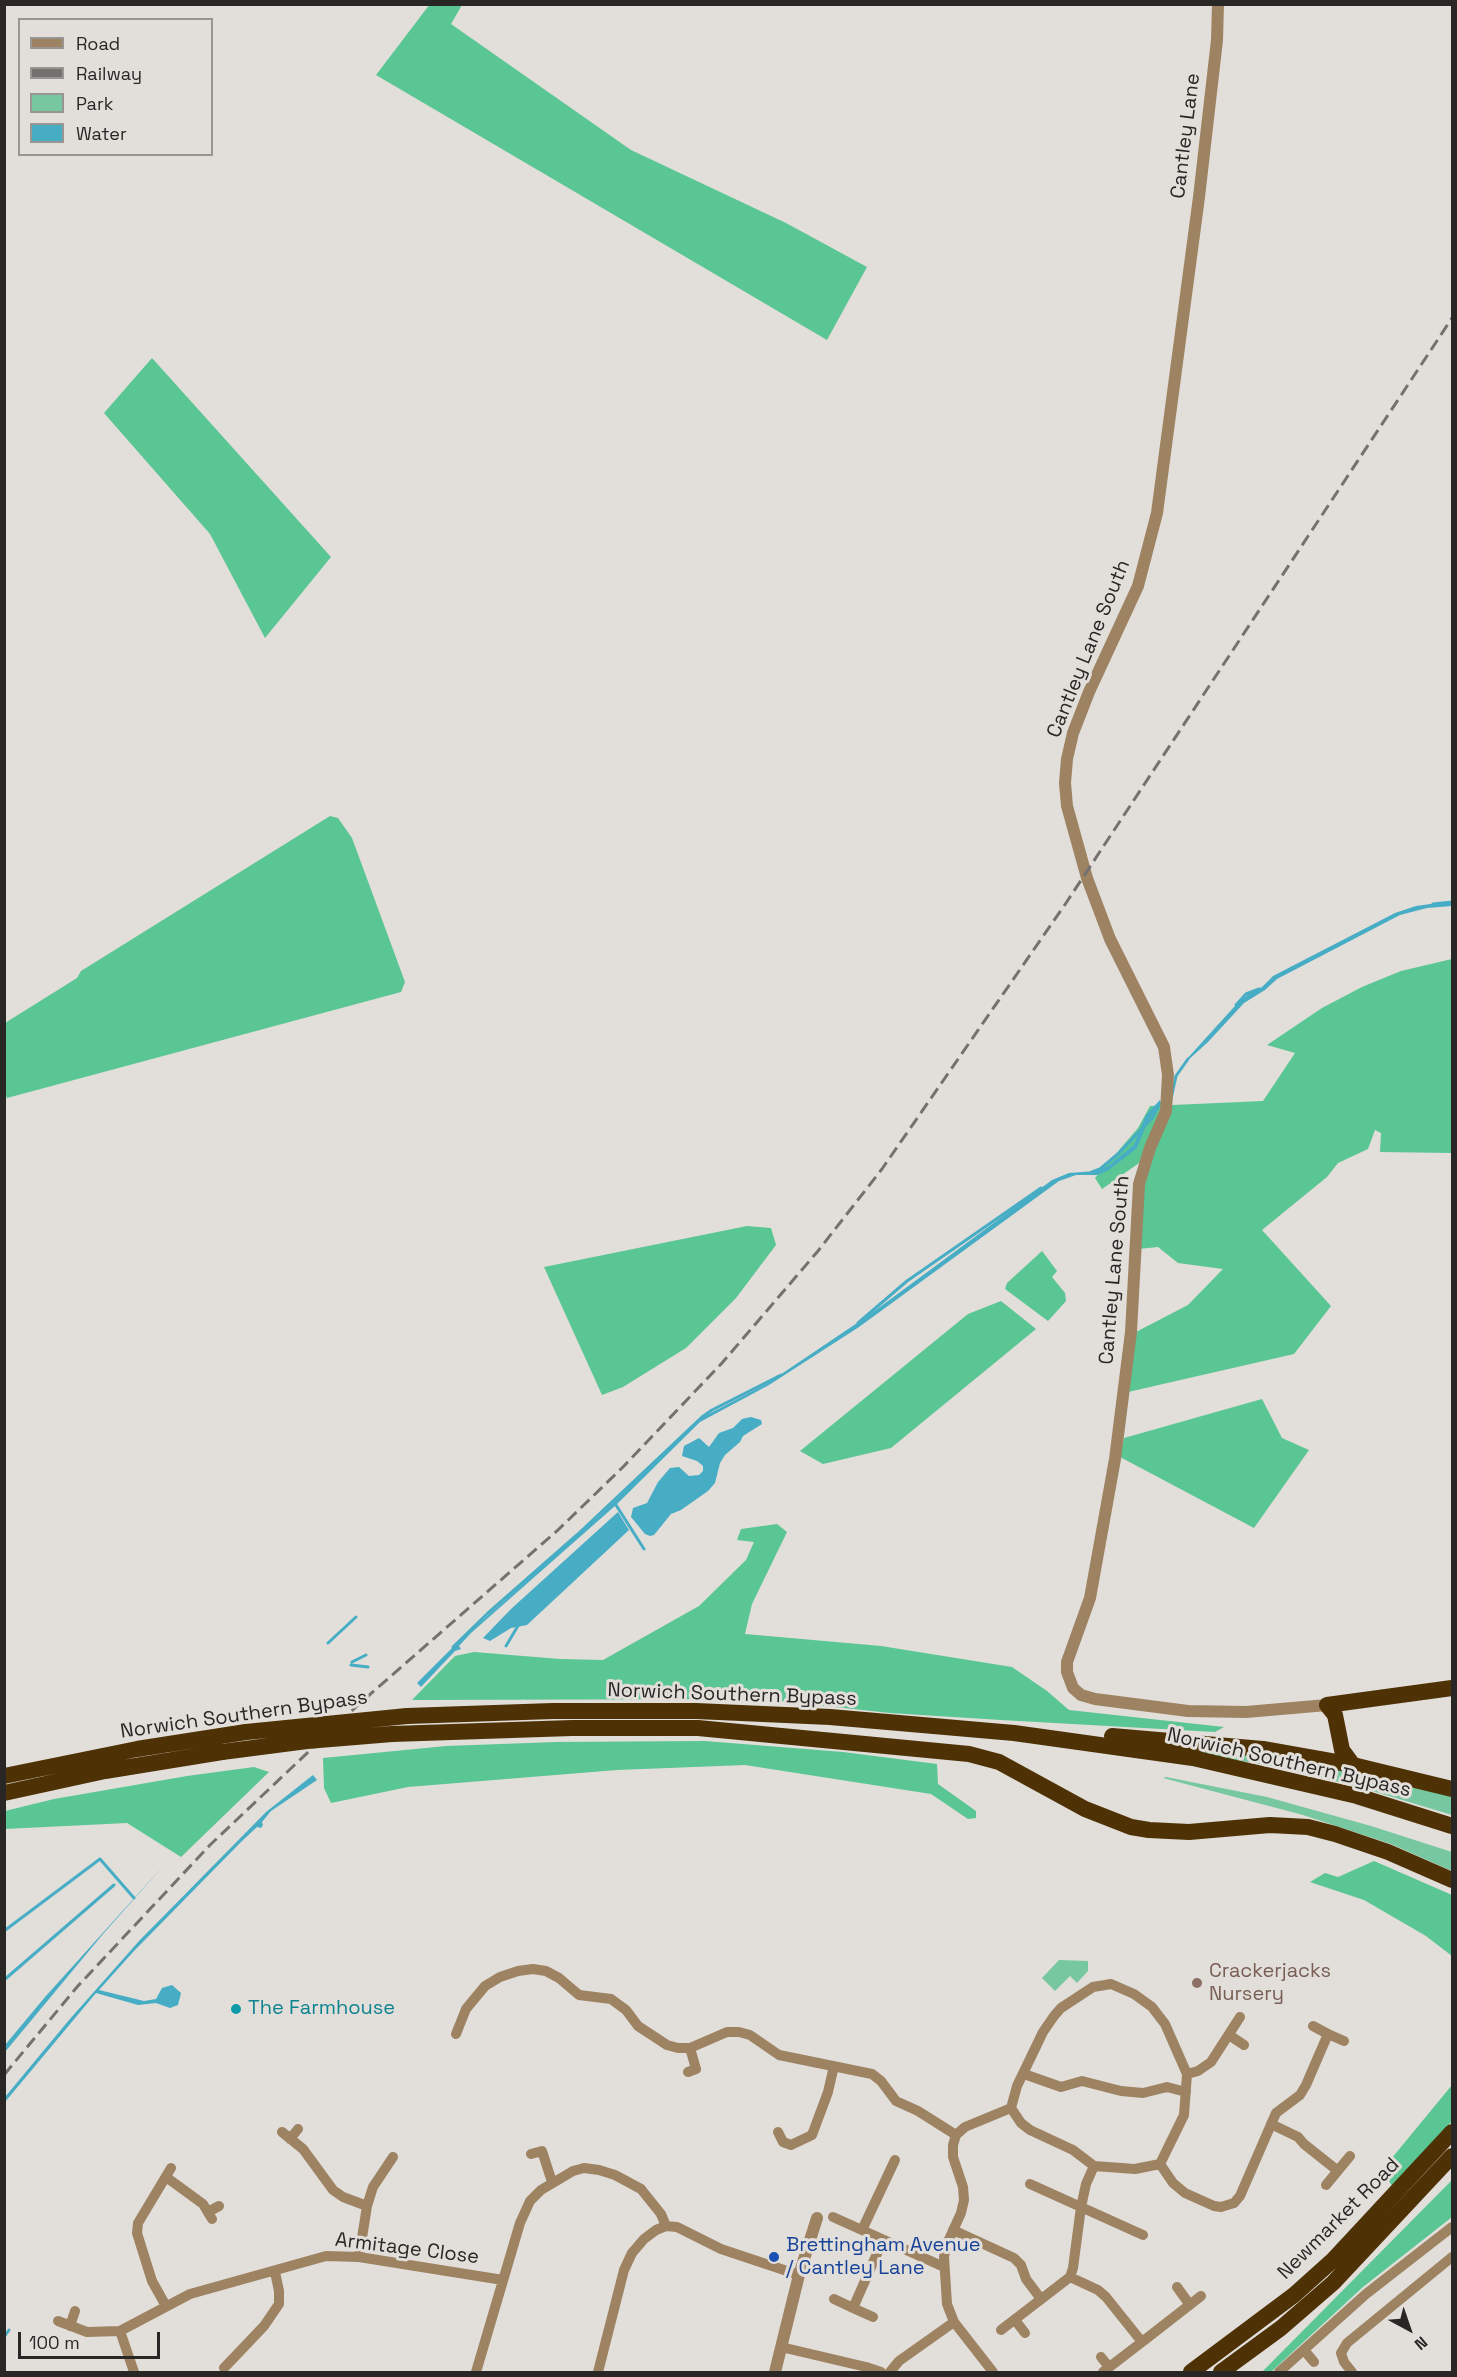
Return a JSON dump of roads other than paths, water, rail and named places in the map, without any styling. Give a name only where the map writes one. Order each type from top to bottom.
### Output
[{"type":"highway","points":[[1353,1765],[1342,1749],[1335,1715],[1328,1705],[1452,1688]]},
{"type":"highway","name":"Norwich Southern Bypass","points":[[4,1776],[137,1749],[246,1732],[407,1716],[553,1711],[684,1711],[830,1718],[1014,1733],[1193,1758],[1357,1796],[1452,1826]]},
{"type":"highway","points":[[830,1718],[1184,1741],[1263,1749],[1353,1765],[1452,1789]]},
{"type":"highway","points":[[4,1793],[105,1771],[308,1741],[392,1734],[572,1728],[698,1728],[969,1754],[999,1762],[1085,1809],[1131,1827],[1189,1832],[1269,1825],[1308,1827],[1388,1852],[1452,1880]]},
{"type":"highway","name":"Newmarket Road","points":[[1191,2373],[1294,2295],[1333,2260],[1452,2132]]},
{"type":"highway","name":"Newmarket Road","points":[[1221,2373],[1281,2328],[1333,2283],[1452,2156]]},
{"type":"street","name":"Cantley Lane","points":[[1189,272],[1214,61],[1218,4]]},
{"type":"street","name":"Cantley Lane South","points":[[1189,272],[1161,483],[1148,554],[1138,586],[1073,733],[1067,759],[1065,783],[1067,806],[1087,878],[1110,939],[1164,1047],[1168,1075],[1166,1111],[1150,1148],[1139,1184],[1131,1332],[1115,1459],[1090,1598],[1067,1662],[1069,1680],[1081,1695],[1095,1699],[1188,1711],[1246,1712],[1328,1705]]},
{"type":"street","points":[[456,2034],[466,2009],[485,1986],[500,1977],[533,1969],[546,1971],[560,1978],[579,1995],[611,1999],[627,2010],[638,2025],[667,2045],[690,2048],[727,2032],[739,2032],[750,2035],[779,2055],[872,2074],[881,2081],[896,2101],[918,2111],[956,2134]]},
{"type":"street","points":[[1111,1984],[1134,1994],[1152,2007],[1165,2024],[1187,2074],[1184,2115],[1160,2164],[1135,2169],[1094,2166],[1073,2150],[1030,2130],[1021,2123],[1011,2108],[1017,2086],[1042,2032],[1061,2008],[1093,1987],[1111,1984]]},
{"type":"street","points":[[1187,2074],[1198,2071],[1211,2062],[1240,2017]]},
{"type":"street","points":[[1313,2026],[1344,2041]]},
{"type":"street","points":[[1160,2164],[1173,2183],[1185,2193],[1214,2206],[1227,2206],[1234,2203],[1240,2196],[1276,2113],[1300,2095],[1328,2034]]},
{"type":"street","points":[[1229,2035],[1244,2045]]},
{"type":"street","points":[[690,2048],[696,2069]]},
{"type":"street","points":[[778,2132],[783,2142],[791,2145],[812,2134],[825,2102],[834,2066]]},
{"type":"street","points":[[1024,2074],[1061,2087],[1082,2081],[1121,2091],[1143,2093],[1167,2087],[1186,2092]]},
{"type":"street","points":[[993,2373],[954,2322],[947,2304],[944,2267],[946,2246],[961,2213],[964,2200],[952,2145],[956,2134],[965,2127],[1011,2108]]},
{"type":"street","points":[[1271,2124],[1298,2137],[1338,2171]]},
{"type":"street","points":[[298,2129],[286,2136],[303,2149],[333,2190],[343,2197],[367,2206]]},
{"type":"street","points":[[531,2154],[547,2148],[552,2182]]},
{"type":"street","points":[[1326,2185],[1350,2156]]},
{"type":"street","points":[[862,2230],[895,2160]]},
{"type":"street","points":[[359,2257],[367,2206],[373,2187],[392,2166]]},
{"type":"street","points":[[1001,2331],[1070,2277],[1081,2207],[1086,2184],[1094,2166]]},
{"type":"street","points":[[476,2373],[520,2223],[530,2202],[552,2182],[566,2174],[584,2169],[615,2175],[641,2189],[661,2214],[666,2226]]},
{"type":"street","points":[[166,2306],[152,2281],[137,2234],[138,2223],[168,2173],[203,2204],[210,2216],[219,2206]]},
{"type":"street","points":[[1030,2184],[1143,2235]]},
{"type":"street","points":[[833,2217],[944,2267]]},
{"type":"street","points":[[776,2373],[780,2347],[799,2275],[817,2218]]},
{"type":"street","points":[[598,2373],[624,2270],[644,2239],[656,2230],[666,2226],[677,2227],[721,2249],[799,2275]]},
{"type":"street","points":[[1279,2373],[1366,2294],[1452,2227]]},
{"type":"street","points":[[953,2230],[1014,2258],[1021,2265],[1026,2279],[1041,2299]]},
{"type":"street","points":[[853,2308],[883,2240]]},
{"type":"street","name":"Armitage Close","points":[[58,2320],[87,2332],[120,2331],[166,2306],[208,2288],[275,2272],[326,2256],[359,2257],[503,2280]]},
{"type":"street","points":[[1352,2373],[1341,2353],[1347,2343],[1452,2257]]},
{"type":"street","points":[[231,2366],[279,2304],[275,2272]]},
{"type":"street","points":[[1070,2277],[1098,2290],[1106,2297],[1142,2342]]},
{"type":"street","points":[[1177,2287],[1190,2305]]},
{"type":"street","points":[[1101,2357],[1106,2370],[1201,2296]]},
{"type":"street","points":[[834,2299],[873,2317]]},
{"type":"street","points":[[70,2326],[75,2311]]},
{"type":"street","points":[[1015,2320],[1025,2333]]},
{"type":"street","points":[[890,2373],[899,2361],[954,2322]]},
{"type":"street","points":[[120,2331],[134,2373]]},
{"type":"street","points":[[780,2347],[866,2367],[881,2373]]},
{"type":"street","points":[[1305,2350],[1314,2362]]},
{"type":"water","points":[[1452,901],[1452,906],[1427,908],[1400,915],[1277,979],[1265,990],[1244,1003],[1208,1042],[1185,1061],[1234,1007],[1273,976],[1395,913],[1416,906]]},
{"type":"water","points":[[1160,1100],[1161,1104],[1149,1118],[1137,1148],[1109,1170],[1098,1175],[1076,1175],[1059,1181],[859,1327],[769,1385],[700,1422],[616,1505],[471,1633],[459,1646],[461,1649],[455,1651],[421,1687],[417,1683],[457,1643],[600,1515],[701,1418],[768,1383],[869,1315],[1052,1180],[1069,1173],[1095,1171],[1108,1166],[1134,1145],[1146,1115]]},
{"type":"water","points":[[751,1417],[761,1420],[762,1424],[743,1436],[740,1442],[725,1455],[720,1463],[715,1483],[708,1491],[681,1510],[671,1514],[654,1535],[645,1534],[631,1517],[633,1508],[647,1503],[658,1482],[670,1468],[679,1467],[689,1476],[699,1475],[703,1471],[703,1466],[697,1461],[682,1456],[684,1446],[699,1438],[709,1447],[719,1433],[733,1428],[742,1419]]},
{"type":"water","points":[[618,1512],[629,1530],[527,1625],[511,1628],[490,1641],[483,1638],[511,1609]]},
{"type":"water","points":[[313,1775],[317,1780],[271,1811],[262,1822],[261,1828],[257,1827],[242,1841],[99,1990],[144,2001],[156,1999],[162,1988],[172,1985],[181,1993],[178,2005],[170,2008],[156,2003],[138,2005],[96,1993],[5,2102],[5,2097],[69,2020],[139,1941],[266,1812]]},
{"type":"water","points":[[165,1864],[103,1934],[5,2052],[5,2045],[45,1997]]},
{"type":"waterway","points":[[1433,904],[1452,902]]},
{"type":"waterway","points":[[1236,1005],[1246,994],[1259,989]]},
{"type":"waterway","points":[[1171,1099],[1176,1076],[1188,1059]]},
{"type":"waterway","points":[[1092,1172],[1100,1169],[1119,1153],[1152,1118],[1160,1103]]},
{"type":"waterway","points":[[858,1323],[907,1281],[1041,1188]]},
{"type":"waterway","points":[[453,1647],[578,1534],[702,1417],[781,1375]]},
{"type":"waterway","points":[[616,1505],[644,1549]]},
{"type":"waterway","points":[[328,1643],[356,1617]]},
{"type":"waterway","points":[[506,1646],[519,1624]]},
{"type":"waterway","points":[[352,1662],[366,1655]]},
{"type":"waterway","points":[[351,1665],[368,1667]]},
{"type":"waterway","points":[[4,1931],[100,1859],[134,1898]]},
{"type":"waterway","points":[[4,1980],[114,1885]]},
{"type":"waterway","points":[[4,2337],[9,2330]]},
{"type":"railway","points":[[4,2075],[77,1987],[210,1845],[359,1704],[558,1530],[623,1467],[722,1363],[818,1251],[882,1169],[1066,903],[1452,318]]},
{"type":"place","name":"Crackerjacks Nursery","points":[[1197,1983]]},
{"type":"place","name":"The Farmhouse","points":[[236,2009]]},
{"type":"place","name":"Brettingham Avenue / Cantley Lane","points":[[774,2257]]}]
